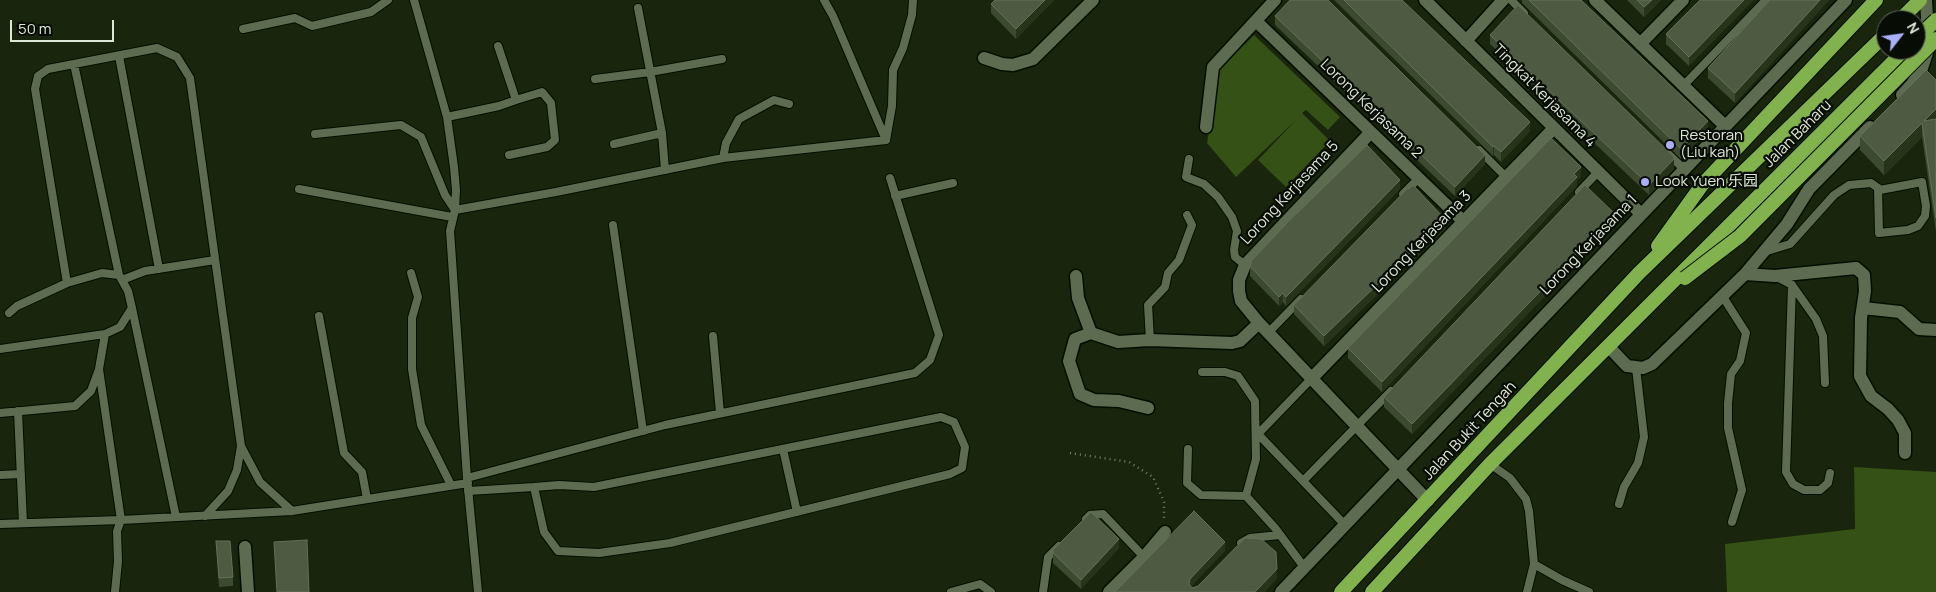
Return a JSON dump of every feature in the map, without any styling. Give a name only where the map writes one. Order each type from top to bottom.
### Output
[{"type":"highway","points":[[1639,273],[1702,185],[1876,0]]},
{"type":"highway","points":[[1910,10],[1920,0]]},
{"type":"highway","points":[[1926,30],[1936,20]]},
{"type":"highway","points":[[1372,592],[1490,464],[1628,326],[1685,278],[1740,236],[1936,39]]},
{"type":"highway","name":"Jalan Baharu","points":[[1622,291],[1876,44]]},
{"type":"highway","name":"Jalan Baharu","points":[[1628,326],[1895,60]]},
{"type":"highway","name":"Jalan Bukit Tengah","points":[[1341,592],[1622,291]]},
{"type":"street","points":[[984,58],[1002,64],[1013,65],[1033,58],[1093,0]]},
{"type":"street","points":[[1206,127],[1213,67],[1275,0]]},
{"type":"street","name":"Tingkat Kerjasama 4","points":[[1425,0],[1641,214]]},
{"type":"street","points":[[1466,40],[1503,0]]},
{"type":"street","points":[[1595,0],[1725,126]]},
{"type":"street","points":[[1640,44],[1683,0]]},
{"type":"street","name":"Lorong Kerjasama 1","points":[[1281,592],[1846,0]]},
{"type":"street","points":[[1892,105],[1912,84],[1921,71],[1927,53],[1926,0]]},
{"type":"street","name":"Lorong Kerjasama 2","points":[[1256,21],[1464,222]]},
{"type":"street","points":[[1608,346],[1628,366],[1643,368],[1652,364],[1724,297],[1787,224],[1809,189],[1879,118]]},
{"type":"street","name":"Lorong Kerjasama 3","points":[[1312,378],[1554,128]]},
{"type":"street","name":"Lorong Kerjasama 5","points":[[1259,323],[1242,301],[1239,291],[1239,280],[1245,265],[1371,132]]},
{"type":"street","points":[[1745,274],[1775,276],[1856,268],[1864,275],[1865,292],[1860,376],[1871,396],[1888,409],[1898,420],[1905,433],[1905,453]]},
{"type":"street","points":[[1076,276],[1078,298],[1091,333]]},
{"type":"street","points":[[1863,308],[1900,312],[1918,329],[1936,330]]},
{"type":"street","points":[[1148,408],[1119,401],[1094,400],[1080,394],[1068,361],[1076,339],[1091,333],[1118,342],[1150,340],[1232,342],[1240,341],[1259,323],[1428,501]]},
{"type":"street","points":[[1109,592],[1144,557],[1165,532]]},
{"type":"street","points":[[245,547],[248,592]]},
{"type":"lane","points":[[243,29],[295,18],[312,26],[371,12],[388,0]]},
{"type":"lane","points":[[414,0],[447,117],[456,190],[450,231],[468,484],[478,592]]},
{"type":"lane","points":[[824,0],[833,16],[886,140]]},
{"type":"lane","points":[[886,140],[892,106],[893,70],[903,48],[912,15],[913,0]]},
{"type":"lane","points":[[1511,0],[1532,20]]},
{"type":"lane","points":[[1683,86],[1766,0]]},
{"type":"lane","points":[[638,8],[662,133],[665,170]]},
{"type":"lane","points":[[498,46],[516,100]]},
{"type":"lane","points":[[67,283],[35,90],[38,76],[48,69],[157,48],[177,57],[190,78],[241,446],[237,470],[228,491],[205,516]]},
{"type":"lane","points":[[118,56],[159,269]]},
{"type":"lane","points":[[595,79],[650,72],[722,59]]},
{"type":"lane","points":[[74,64],[120,277],[128,291],[132,308],[176,517]]},
{"type":"lane","points":[[447,117],[491,108],[542,92],[551,103],[554,140],[547,147],[509,155]]},
{"type":"lane","points":[[723,158],[726,143],[739,119],[774,100],[789,104]]},
{"type":"lane","points":[[316,134],[401,125],[421,137],[454,213]]},
{"type":"lane","points":[[614,144],[662,133]]},
{"type":"lane","points":[[299,189],[454,213],[723,158],[886,140]]},
{"type":"lane","points":[[1472,143],[1506,178]]},
{"type":"lane","points":[[1664,149],[1684,169]]},
{"type":"lane","points":[[1189,159],[1186,177],[1204,184],[1218,197],[1232,217],[1237,232],[1234,250],[1235,257],[1245,265]]},
{"type":"lane","points":[[1571,201],[1598,172]]},
{"type":"lane","points":[[468,484],[643,431],[720,413],[915,373],[930,360],[939,336],[890,178]]},
{"type":"lane","points":[[1398,199],[1419,178]]},
{"type":"lane","points":[[1762,252],[1790,244],[1834,195],[1849,185],[1872,183],[1878,188],[1880,190],[1922,182],[1926,206],[1925,216],[1918,226],[1908,230],[1878,233],[1878,188]]},
{"type":"lane","points":[[895,196],[953,183]]},
{"type":"lane","points":[[1150,340],[1148,305],[1165,287],[1168,273],[1179,260],[1192,225],[1187,215]]},
{"type":"lane","points":[[613,225],[643,431]]},
{"type":"lane","points":[[10,313],[17,306],[67,283],[102,273],[120,277],[215,260]]},
{"type":"lane","points":[[411,273],[418,297],[412,318],[412,369],[421,425],[451,485]]},
{"type":"lane","points":[[1775,276],[1792,284],[1816,319],[1823,336],[1825,383]]},
{"type":"lane","points":[[1792,284],[1786,472],[1793,484],[1804,490],[1820,490],[1828,483],[1830,473]]},
{"type":"lane","points":[[1269,332],[1310,290]]},
{"type":"lane","points":[[1724,297],[1746,334],[1740,361],[1731,374],[1728,403],[1728,428],[1742,490],[1732,522]]},
{"type":"lane","points":[[0,349],[104,334],[120,327],[132,308]]},
{"type":"lane","points":[[319,316],[344,453],[362,472],[367,499]]},
{"type":"lane","points":[[0,413],[74,406],[91,391],[99,369],[104,334]]},
{"type":"lane","points":[[713,336],[720,413]]},
{"type":"lane","points":[[1619,504],[1624,487],[1638,463],[1644,438],[1636,368]]},
{"type":"lane","points":[[99,369],[121,520],[117,531],[118,561],[115,592]]},
{"type":"lane","points":[[1202,372],[1225,372],[1238,376],[1254,401],[1256,459],[1246,496]]},
{"type":"lane","points":[[1312,378],[1258,434],[1345,524]]},
{"type":"lane","points":[[1303,481],[1399,382]]},
{"type":"lane","points":[[18,411],[23,523]]},
{"type":"lane","points":[[0,524],[292,511],[451,485],[534,487],[559,485],[594,487],[941,417],[954,422],[965,446],[962,468],[950,474],[670,543],[599,553],[558,551],[544,532],[534,487]]},
{"type":"lane","points":[[241,446],[260,482],[292,511]]},
{"type":"lane","points":[[783,449],[797,512]]},
{"type":"lane","points":[[1188,449],[1187,483],[1201,495],[1246,496],[1280,535],[1304,567]]},
{"type":"lane","points":[[1490,464],[1510,478],[1526,499],[1530,510],[1534,564],[1527,592]]},
{"type":"lane","points":[[0,475],[21,474]]},
{"type":"lane","points":[[1078,527],[1090,515],[1103,514],[1144,557]]},
{"type":"lane","points":[[1233,551],[1250,538],[1280,535]]},
{"type":"lane","points":[[1043,592],[1048,558],[1066,539]]},
{"type":"lane","points":[[1534,564],[1562,580],[1589,592]]},
{"type":"lane","points":[[951,592],[980,584],[990,592]]},
{"type":"path","points":[[1070,454],[1129,462],[1153,477],[1164,502],[1165,532]]},
{"type":"green space","points":[[1254,35],[1340,117],[1328,130],[1306,110],[1302,113],[1330,141],[1286,187],[1258,160],[1296,120],[1236,177],[1207,143],[1220,69]]},
{"type":"green space","points":[[1854,467],[1936,472],[1936,592],[1727,592],[1725,544],[1855,529]]},
{"type":"building","points":[[995,0],[1045,0],[1016,29],[991,4]]},
{"type":"building","points":[[1290,0],[1328,0],[1485,155],[1455,187],[1275,16]]},
{"type":"building","points":[[1344,0],[1402,0],[1530,122],[1501,152],[1493,147]]},
{"type":"building","points":[[1529,0],[1581,0],[1708,121],[1681,149]]},
{"type":"building","points":[[1637,0],[1652,0],[1644,7]]},
{"type":"building","points":[[1700,0],[1744,0],[1689,57],[1666,34]]},
{"type":"building","points":[[1770,0],[1820,0],[1735,93],[1708,68]]},
{"type":"building","points":[[1518,5],[1674,157],[1649,185],[1490,35]]},
{"type":"building","points":[[1926,70],[1936,80],[1936,109],[1924,121],[1936,119],[1936,218],[1922,123],[1884,161],[1860,136]]},
{"type":"building","points":[[1551,138],[1581,167],[1574,174],[1577,177],[1382,382],[1348,348]]},
{"type":"building","points":[[1367,145],[1400,180],[1286,297],[1283,293],[1279,297],[1250,266],[1252,260]]},
{"type":"building","points":[[1413,185],[1445,219],[1324,336],[1294,305]]},
{"type":"building","points":[[1585,185],[1615,214],[1412,424],[1384,397]]},
{"type":"building","points":[[1194,511],[1225,542],[1190,579],[1189,584],[1192,588],[1198,586],[1245,538],[1261,539],[1276,552],[1277,569],[1255,592],[1115,592]]},
{"type":"building","points":[[1091,512],[1119,539],[1081,580],[1053,553],[1053,550]]},
{"type":"building","points":[[307,540],[309,592],[277,592],[274,542]]},
{"type":"building","points":[[216,541],[230,541],[233,577],[219,578]]},
{"type":"place","name":"Restoran (Liu kah)","points":[[1670,145]]},
{"type":"place","name":"Look Yuen 乐园","points":[[1645,182]]}]
